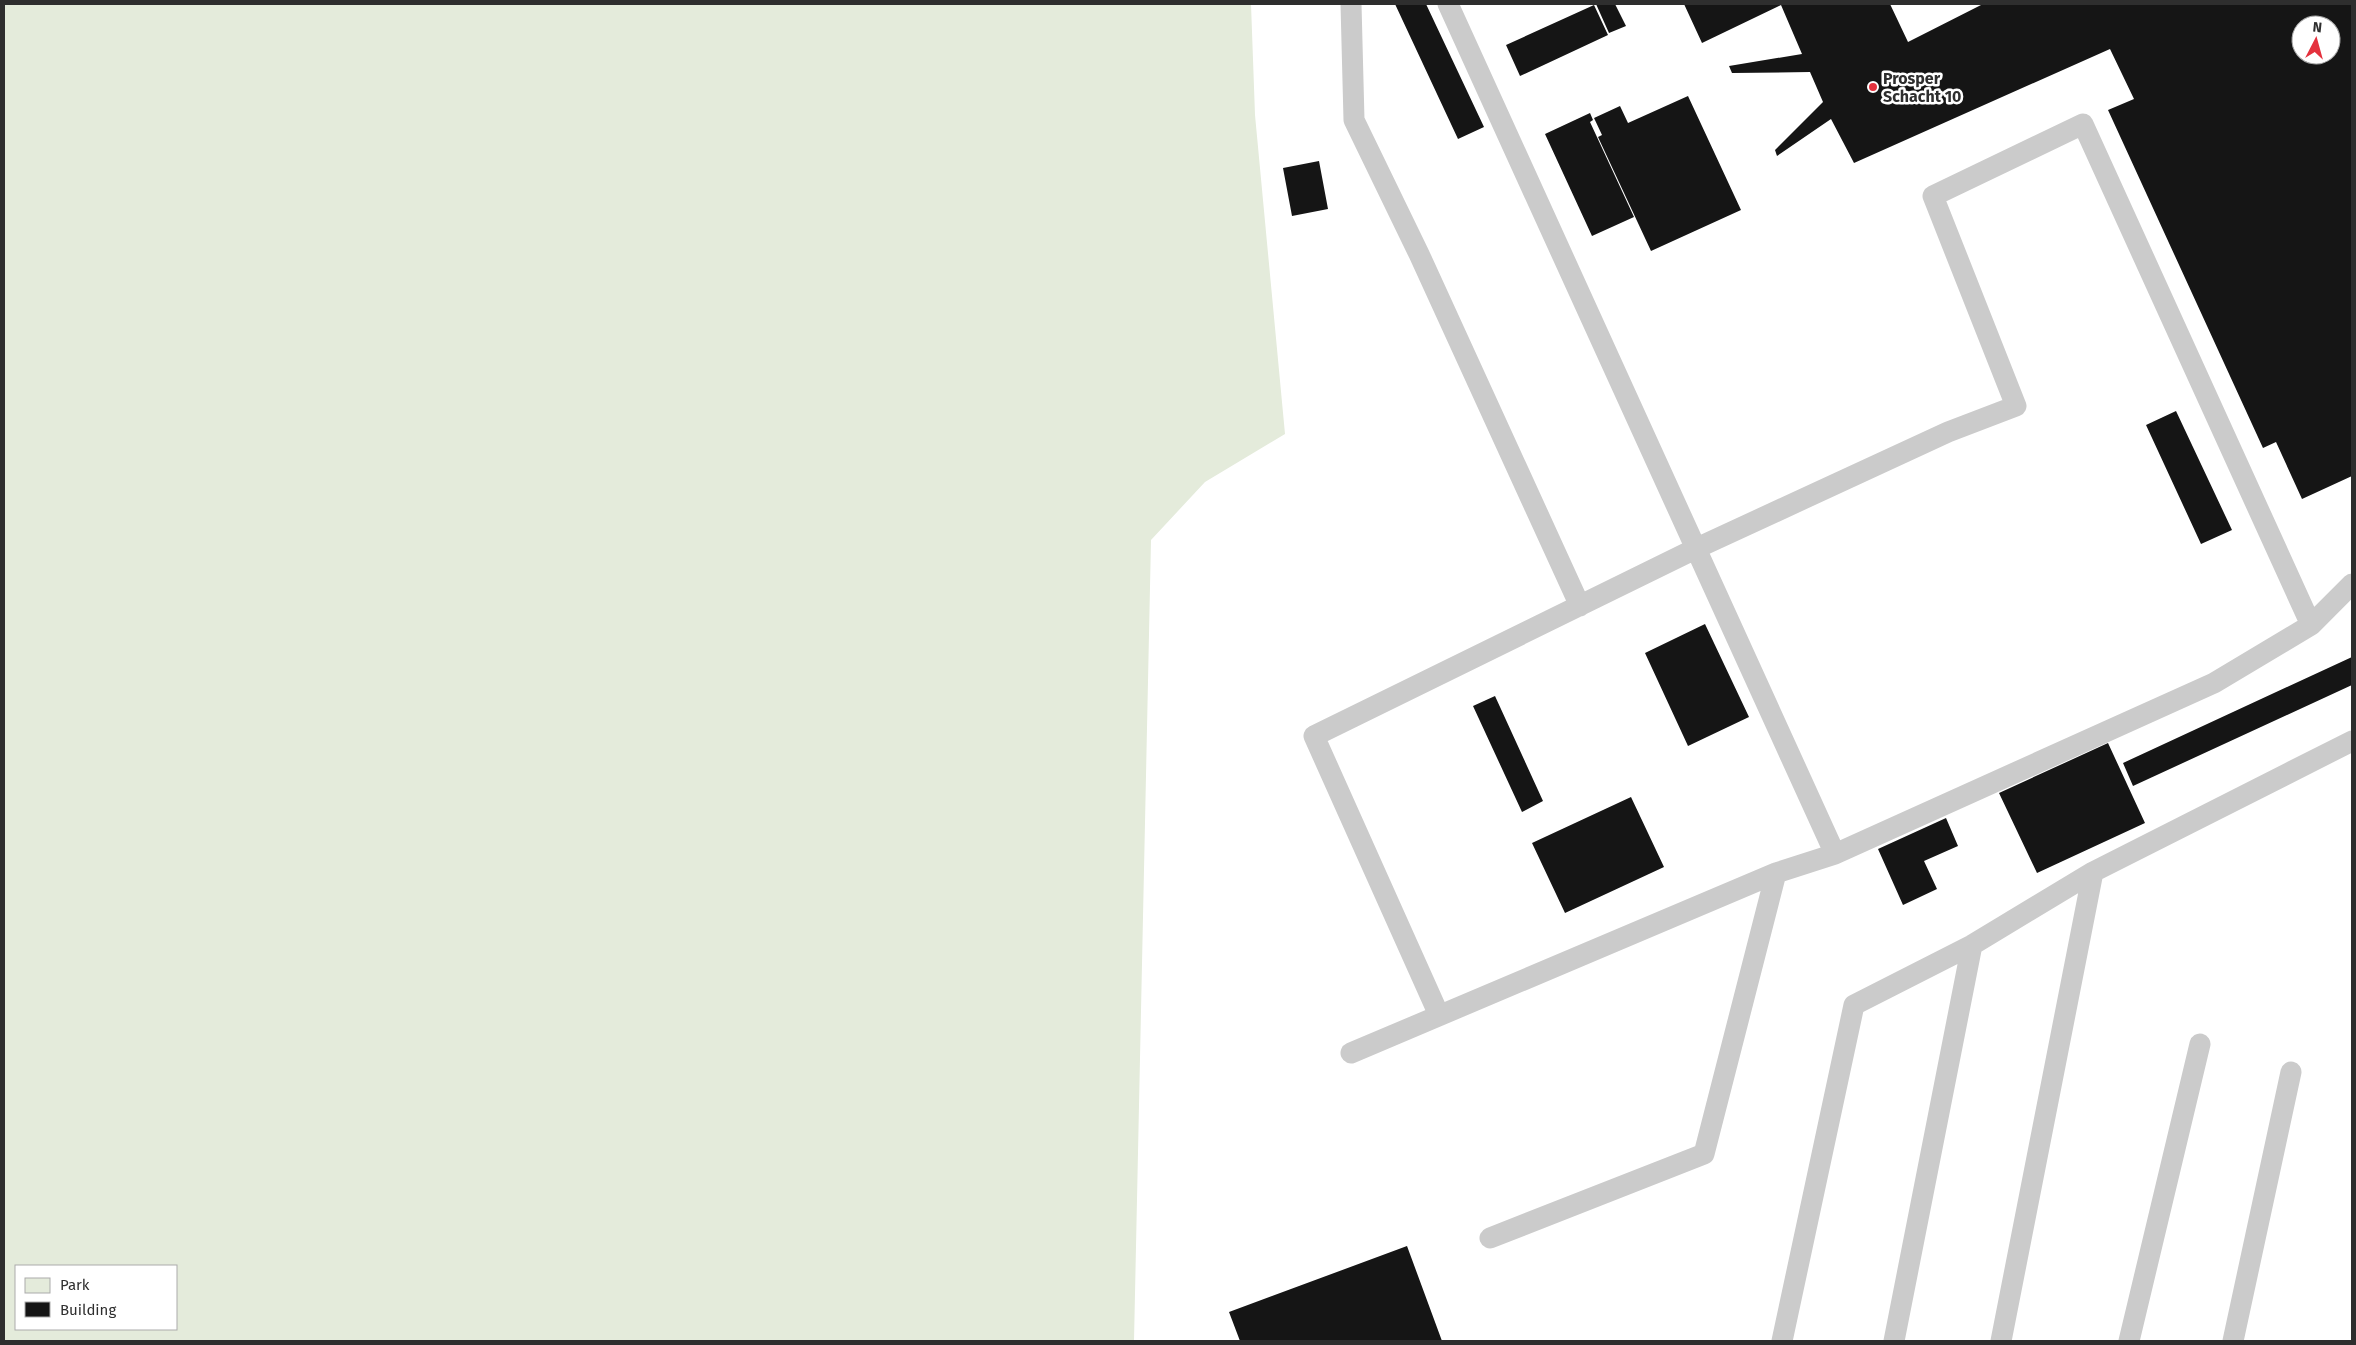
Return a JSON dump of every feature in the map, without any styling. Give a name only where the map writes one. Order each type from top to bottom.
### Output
[{"type":"lane","points":[[1350,4],[1354,120],[1419,254],[1580,606]]},
{"type":"lane","points":[[1448,4],[1835,854]]},
{"type":"lane","points":[[1439,1015],[1314,736],[1697,548],[1948,432],[2016,406],[1933,196],[2083,124],[2311,625]]},
{"type":"lane","points":[[1351,1053],[1776,873],[1835,854],[2214,682],[2311,625],[2352,584]]},
{"type":"lane","points":[[1782,1341],[1854,1005],[1972,945],[2093,872],[2352,741]]},
{"type":"lane","points":[[2001,1341],[2093,872]]},
{"type":"lane","points":[[1490,1238],[1704,1154],[1776,873]]},
{"type":"lane","points":[[1894,1341],[1972,945]]},
{"type":"lane","points":[[2129,1341],[2200,1044]]},
{"type":"lane","points":[[2233,1341],[2291,1072]]},
{"type":"green space","points":[[4,4],[1251,4],[1255,115],[1285,434],[1205,482],[1151,540],[1134,1341],[4,1341]]},
{"type":"building","points":[[1395,4],[1426,4],[1484,127],[1458,139]]},
{"type":"building","points":[[1596,4],[1615,4],[1626,26],[1609,33]]},
{"type":"building","points":[[1684,4],[1890,4],[1908,42],[1983,4],[2352,4],[2352,476],[2302,499],[2276,442],[2263,448],[2108,110],[2134,99],[2110,49],[1854,163],[1831,119],[1777,156],[1775,150],[1823,102],[1810,72],[1732,73],[1729,66],[1802,54],[1781,5],[1702,43]]},
{"type":"building","points":[[1594,5],[1608,35],[1520,76],[1506,45]]},
{"type":"building","points":[[1688,96],[1741,210],[1651,251],[1598,137],[1602,135],[1594,118],[1620,106],[1628,123]]},
{"type":"building","points":[[1590,113],[1593,120],[1590,122],[1634,217],[1592,236],[1545,134]]},
{"type":"building","points":[[1319,161],[1328,209],[1292,216],[1283,168]]},
{"type":"building","points":[[2176,411],[2232,530],[2201,544],[2146,425]]},
{"type":"building","points":[[1705,624],[1749,717],[1688,746],[1645,653]]},
{"type":"building","points":[[2352,657],[2352,685],[2133,786],[2123,763]]},
{"type":"building","points":[[1495,696],[1543,801],[1522,812],[1473,706]]},
{"type":"building","points":[[2108,743],[2145,823],[2037,873],[1999,793]]},
{"type":"building","points":[[1631,797],[1664,867],[1565,913],[1532,843]]},
{"type":"building","points":[[1946,818],[1958,846],[1924,861],[1937,889],[1903,905],[1878,849]]},
{"type":"building","points":[[1407,1246],[1442,1341],[1240,1341],[1229,1312]]},
{"type":"place","name":"Prosper Schacht 10","points":[[1873,87]]}]
